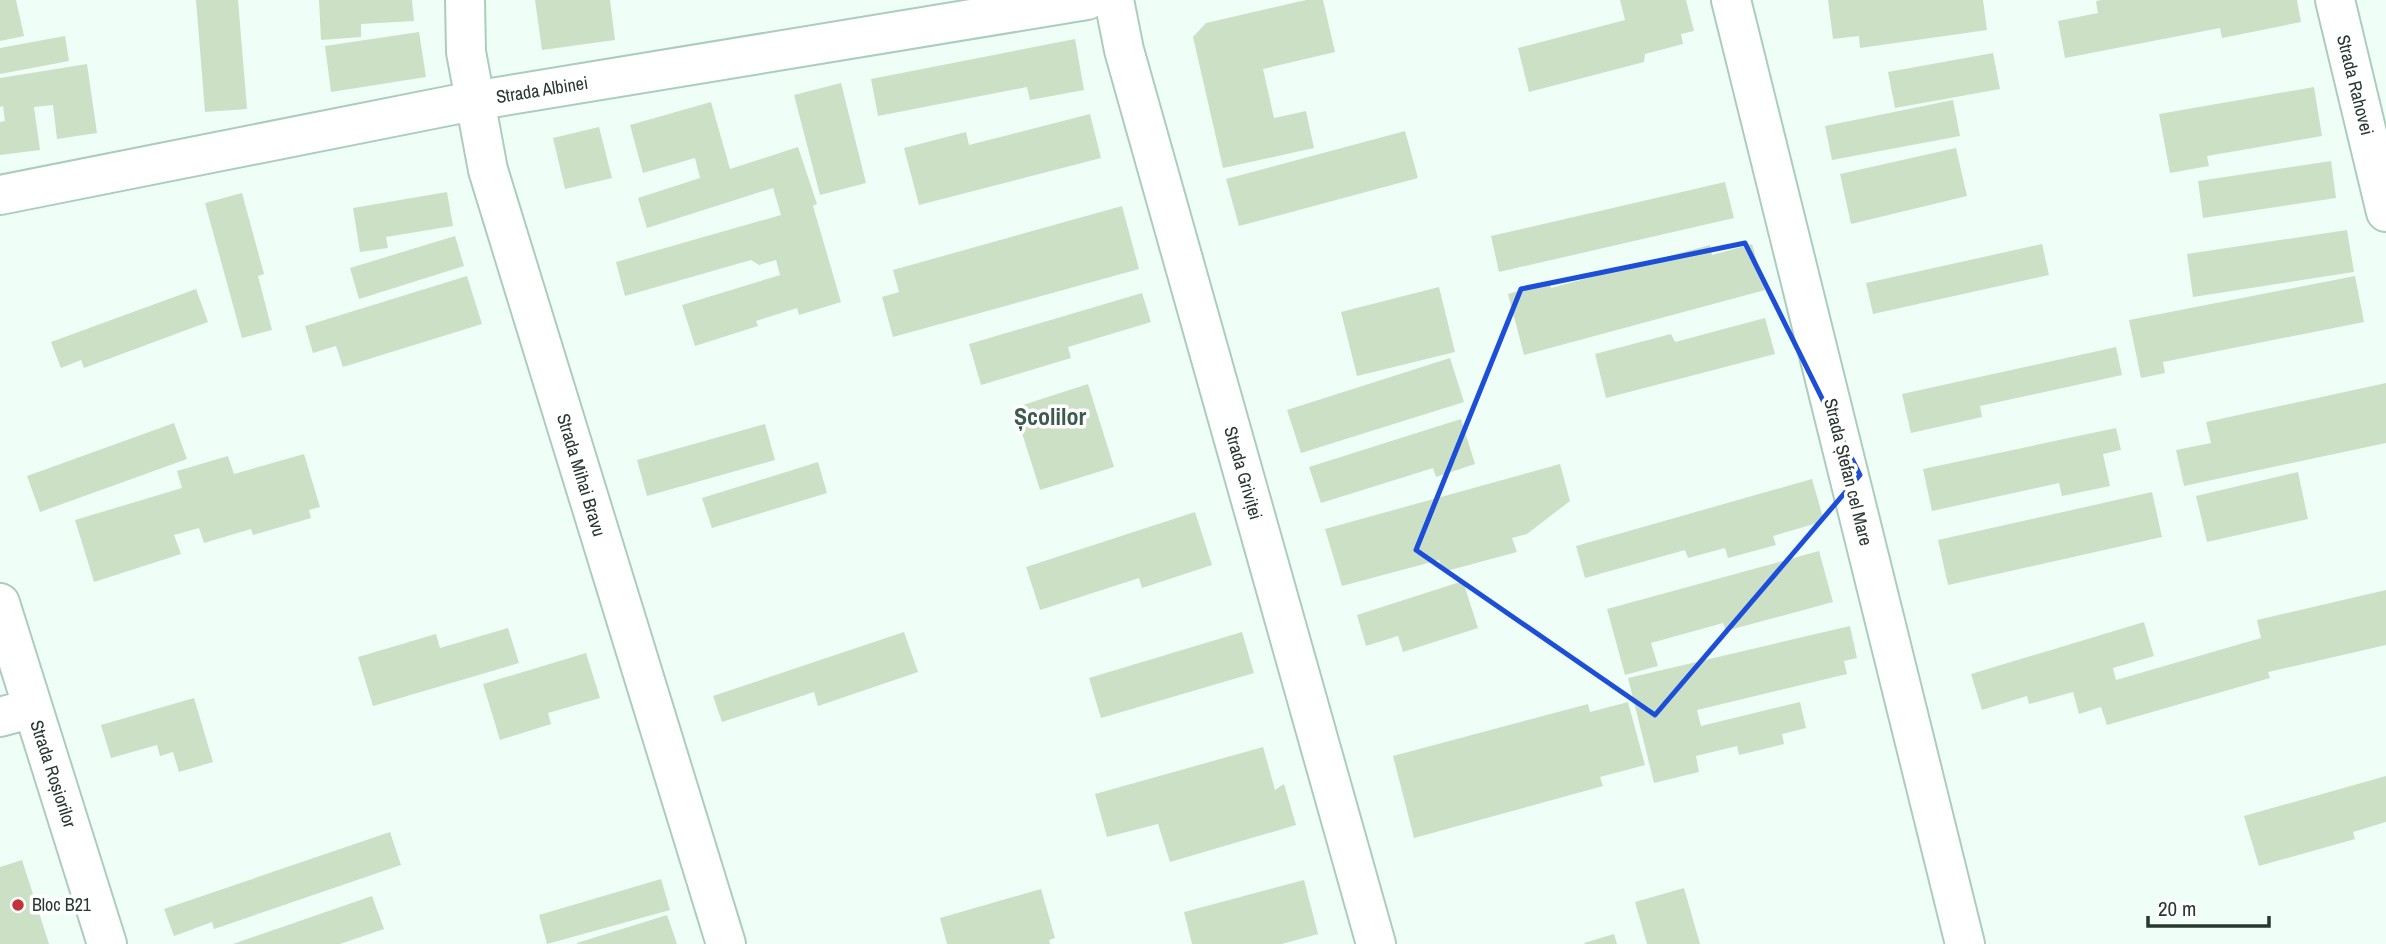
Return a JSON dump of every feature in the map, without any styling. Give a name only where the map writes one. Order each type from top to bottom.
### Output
[{"type":"street","name":"Strada Mihai Bravu","points":[[465,0],[466,52],[488,170],[726,944]]},
{"type":"street","name":"Strada Albinei","points":[[0,195],[473,101],[1087,0]]},
{"type":"street","name":"Strada Griviței","points":[[1114,0],[1124,50],[1376,944]]},
{"type":"street","name":"Strada Ștefan cel Mare","points":[[1731,0],[1965,944]]},
{"type":"street","name":"Strada Rahovei","points":[[2334,0],[2386,212]]},
{"type":"street","name":"Strada Roșiorilor","points":[[0,603],[16,713],[107,944]]},
{"type":"highlighted area","points":[[1745,243],[1860,475],[1655,715],[1416,550],[1521,289]]},
{"type":"building","points":[[0,0],[16,0],[24,36],[0,41]]},
{"type":"building","points":[[196,0],[238,0],[247,109],[205,112]]},
{"type":"building","points":[[319,0],[412,0],[414,21],[361,24],[361,37],[321,40]]},
{"type":"building","points":[[535,0],[610,0],[615,40],[542,50]]},
{"type":"building","points":[[1306,0],[1323,0],[1335,52],[1263,69],[1274,118],[1306,111],[1314,148],[1223,168],[1193,37],[1206,23]]},
{"type":"building","points":[[1620,0],[1686,0],[1694,31],[1681,34],[1683,44],[1645,54],[1644,62],[1529,92],[1518,48],[1625,20]]},
{"type":"building","points":[[1828,0],[1983,0],[1987,30],[1860,48],[1859,36],[1833,39]]},
{"type":"building","points":[[2297,0],[2301,22],[2222,38],[2220,28],[2065,58],[2058,21],[2098,13],[2096,1]]},
{"type":"building","points":[[419,32],[426,77],[331,92],[325,46]]},
{"type":"building","points":[[65,36],[69,61],[0,74],[0,48]]},
{"type":"building","points":[[1075,39],[1084,90],[1030,100],[1027,87],[878,116],[871,79]]},
{"type":"building","points":[[1993,53],[2000,89],[1895,108],[1888,72]]},
{"type":"building","points":[[87,64],[97,133],[57,139],[53,105],[34,107],[40,150],[0,155],[0,122],[5,121],[3,106],[0,107],[0,78]]},
{"type":"building","points":[[841,83],[866,183],[820,195],[794,95]]},
{"type":"building","points":[[2314,87],[2322,136],[2207,156],[2209,166],[2170,173],[2159,114]]},
{"type":"building","points":[[1953,100],[1960,136],[1832,160],[1825,126]]},
{"type":"building","points":[[711,102],[730,169],[798,147],[817,204],[813,206],[841,302],[799,315],[797,308],[756,321],[758,326],[695,346],[682,305],[780,275],[776,260],[759,265],[751,260],[625,296],[616,262],[781,215],[773,188],[647,228],[638,198],[700,178],[695,158],[643,173],[630,125]]},
{"type":"building","points":[[1090,114],[1101,158],[919,205],[904,148],[966,132],[969,145]]},
{"type":"building","points":[[599,127],[612,178],[565,189],[553,138]]},
{"type":"building","points":[[1405,131],[1418,178],[1239,226],[1226,179]]},
{"type":"building","points":[[1956,148],[1967,196],[1851,224],[1840,174]]},
{"type":"building","points":[[2331,161],[2336,198],[2203,218],[2198,181]]},
{"type":"building","points":[[1725,182],[1734,218],[1499,272],[1491,236]]},
{"type":"building","points":[[447,192],[453,226],[386,237],[388,248],[360,252],[353,208]]},
{"type":"building","points":[[242,193],[264,274],[258,276],[272,330],[242,338],[205,203]]},
{"type":"building","points":[[1122,206],[1139,269],[893,337],[882,297],[899,292],[893,270]]},
{"type":"building","points":[[2347,230],[2354,272],[2193,297],[2187,254]]},
{"type":"building","points":[[455,236],[464,266],[359,299],[350,268]]},
{"type":"building","points":[[1752,244],[1765,290],[1524,355],[1508,294],[1550,282],[1551,288],[1710,245],[1712,255]]},
{"type":"building","points":[[2042,244],[2049,275],[1873,314],[1866,283]]},
{"type":"building","points":[[467,276],[482,324],[343,367],[336,346],[313,353],[305,326]]},
{"type":"building","points":[[2355,276],[2364,322],[2163,362],[2165,373],[2141,378],[2129,320]]},
{"type":"building","points":[[1439,287],[1455,352],[1357,376],[1341,312]]},
{"type":"building","points":[[196,289],[208,322],[84,368],[81,360],[61,368],[51,342]]},
{"type":"building","points":[[1142,293],[1151,322],[1068,347],[1071,358],[981,385],[969,344]]},
{"type":"building","points":[[1765,318],[1775,354],[1606,398],[1595,354],[1671,334],[1675,342]]},
{"type":"building","points":[[2116,347],[2122,375],[1980,406],[1982,417],[1911,433],[1902,394]]},
{"type":"building","points":[[1450,358],[1464,402],[1301,453],[1287,410]]},
{"type":"building","points":[[2386,383],[2386,443],[2184,486],[2176,450],[2211,443],[2206,422]]},
{"type":"building","points":[[1088,384],[1114,467],[1040,490],[1014,408]]},
{"type":"building","points":[[1461,419],[1475,464],[1436,477],[1433,468],[1321,503],[1309,467]]},
{"type":"building","points":[[174,423],[187,459],[40,512],[27,476]]},
{"type":"building","points":[[765,424],[775,460],[647,496],[637,460]]},
{"type":"building","points":[[2116,428],[2121,450],[2103,454],[2110,486],[2062,496],[2059,483],[1932,511],[1923,469]]},
{"type":"building","points":[[304,454],[320,507],[309,510],[311,518],[253,535],[251,529],[204,543],[199,528],[174,535],[181,554],[94,582],[75,520],[182,488],[177,471],[228,456],[234,474]]},
{"type":"building","points":[[818,462],[827,493],[712,528],[702,498]]},
{"type":"building","points":[[1560,464],[1570,501],[1527,534],[1512,538],[1517,552],[1443,572],[1439,560],[1342,586],[1325,529]]},
{"type":"building","points":[[2298,472],[2308,519],[2207,542],[2196,496]]},
{"type":"building","points":[[1812,479],[1824,521],[1773,536],[1776,545],[1728,558],[1725,548],[1688,558],[1685,550],[1585,578],[1576,546]]},
{"type":"building","points":[[2152,492],[2162,537],[1948,585],[1938,540]]},
{"type":"building","points":[[1195,512],[1212,565],[1142,588],[1139,578],[1040,610],[1026,567]]},
{"type":"building","points":[[1819,551],[1833,602],[1726,631],[1723,623],[1651,643],[1658,666],[1625,675],[1607,609]]},
{"type":"building","points":[[1463,581],[1478,628],[1403,652],[1398,636],[1366,646],[1357,615]]},
{"type":"building","points":[[2386,590],[2386,645],[2268,672],[2270,678],[2107,725],[2101,707],[2079,714],[2073,692],[2029,704],[2027,696],[1982,710],[1971,674],[2144,622],[2154,656],[2113,668],[2116,680],[2261,638],[2257,620]]},
{"type":"building","points":[[1850,626],[1857,658],[1844,661],[1847,674],[1697,710],[1701,726],[1800,702],[1806,728],[1782,734],[1784,744],[1739,755],[1737,746],[1696,756],[1699,772],[1654,783],[1628,678]]},
{"type":"building","points":[[508,628],[519,663],[373,706],[358,657],[436,634],[440,648]]},
{"type":"building","points":[[904,632],[918,672],[818,706],[814,692],[722,722],[713,696]]},
{"type":"building","points":[[1242,632],[1254,673],[1101,718],[1089,678]]},
{"type":"building","points":[[586,653],[600,698],[548,713],[551,724],[500,740],[483,684]]},
{"type":"building","points":[[194,698],[213,762],[179,772],[173,752],[160,756],[157,745],[111,758],[101,725]]},
{"type":"building","points":[[1628,702],[1645,765],[1600,777],[1603,786],[1414,838],[1393,756],[1588,704],[1590,712]]},
{"type":"building","points":[[1263,747],[1275,790],[1284,784],[1296,825],[1170,862],[1158,824],[1107,837],[1095,794]]},
{"type":"building","points":[[2386,776],[2386,822],[2353,832],[2355,839],[2259,866],[2244,816]]},
{"type":"building","points":[[390,832],[401,865],[214,929],[212,922],[174,936],[164,909]]},
{"type":"building","name":"Bloc B21","points":[[22,860],[49,944],[0,944],[0,867]]},
{"type":"building","points":[[661,879],[670,910],[547,944],[539,915]]},
{"type":"building","points":[[1304,880],[1318,934],[1282,944],[1192,944],[1184,912]]},
{"type":"building","points":[[1684,888],[1700,944],[1647,944],[1635,902]]},
{"type":"building","points":[[1041,889],[1055,938],[1049,940],[1050,944],[947,944],[940,918]]},
{"type":"building","points":[[372,896],[384,929],[340,944],[233,944]]},
{"type":"building","points":[[667,915],[677,944],[577,944],[577,943]]},
{"type":"building","points":[[1614,934],[1617,944],[1584,943]]},
{"type":"place","name":"Bloc B21","points":[[18,905]]},
{"type":"district","name":"Școlilor","points":[[1050,417]]}]
